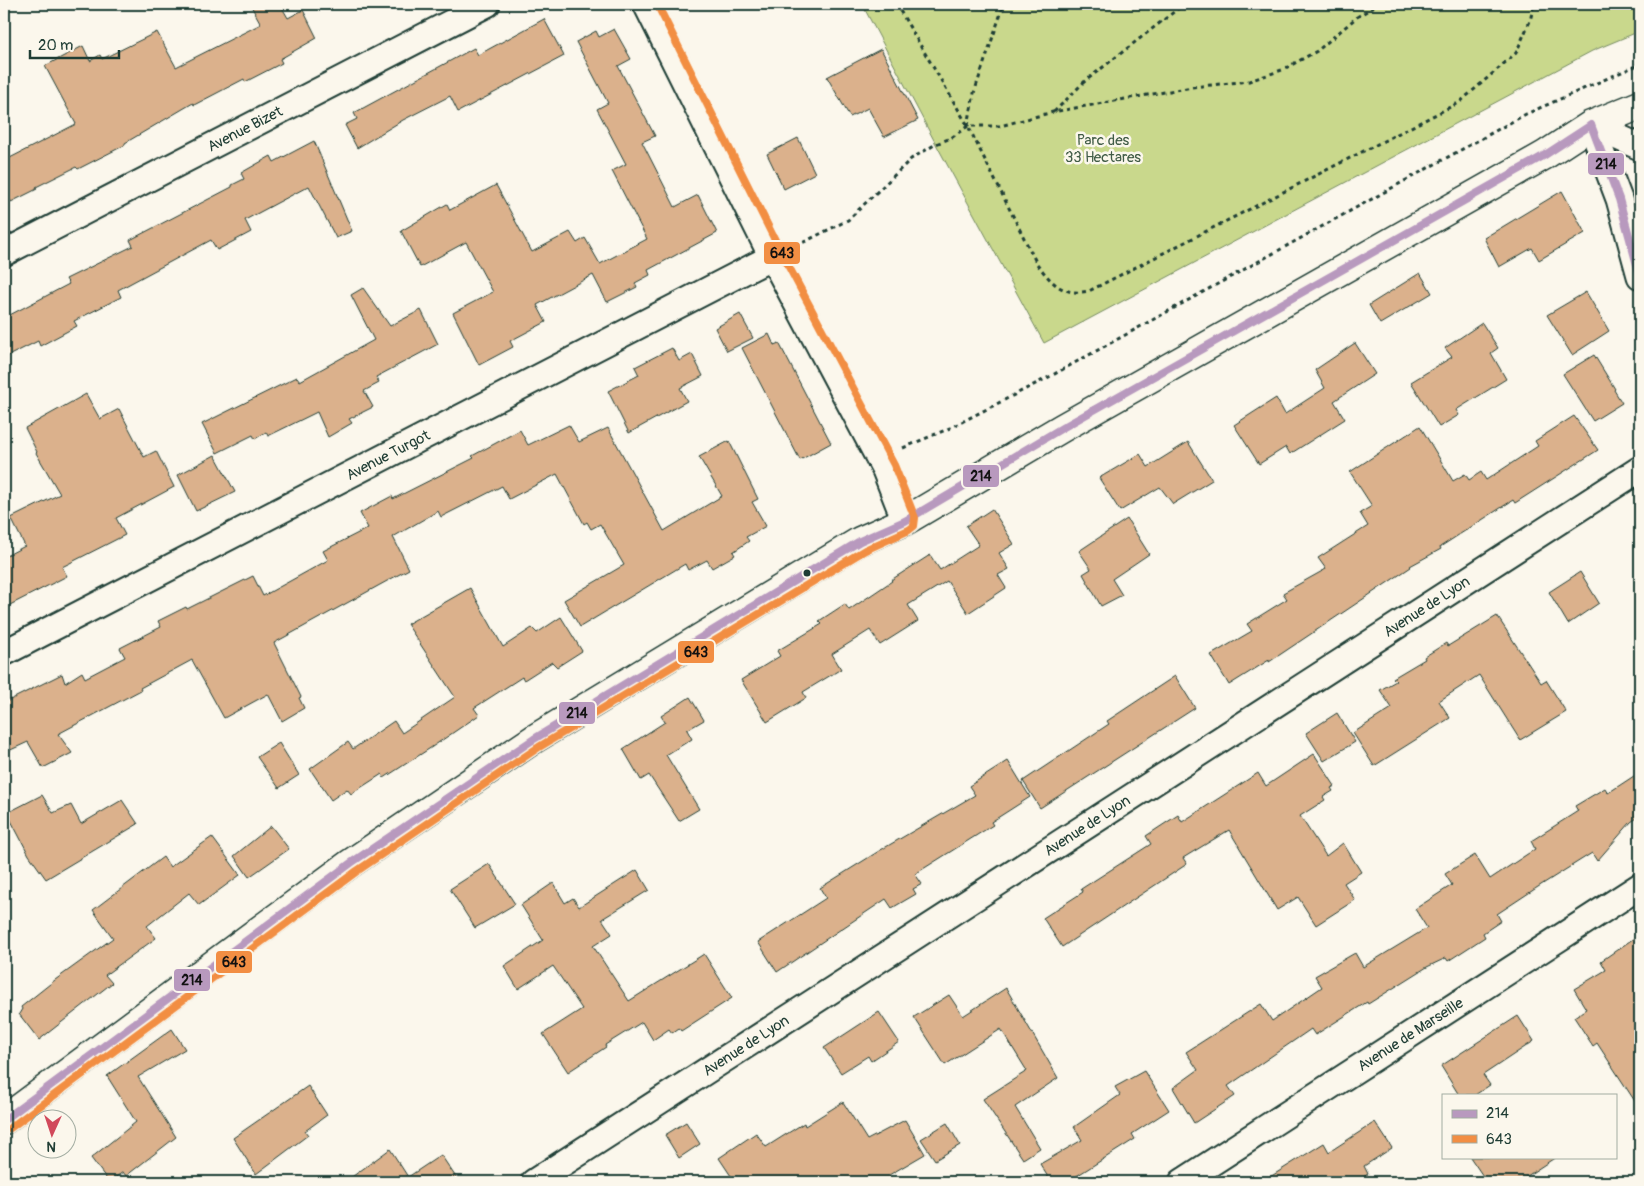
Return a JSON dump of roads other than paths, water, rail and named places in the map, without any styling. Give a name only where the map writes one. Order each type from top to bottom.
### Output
[{"type":"main road","points":[[4,1120],[351,863],[526,744],[860,542],[905,521],[1062,428],[1545,155],[1592,125],[1640,105]]},
{"type":"street","name":"Avenue Bizet","points":[[4,253],[487,4]]},
{"type":"street","points":[[646,4],[772,257],[885,470],[905,521]]},
{"type":"street","points":[[1592,125],[1640,147]]},
{"type":"street","points":[[1592,125],[1619,199],[1640,276]]},
{"type":"street","name":"Avenue Turgot","points":[[4,653],[772,257]]},
{"type":"street","name":"Avenue de Lyon","points":[[534,1182],[1640,469]]},
{"type":"street","name":"Avenue de Marseille","points":[[1182,1182],[1640,886]]},
{"type":"park label","name":"Parc des 33 Hectares","points":[[1103,148]]}]
